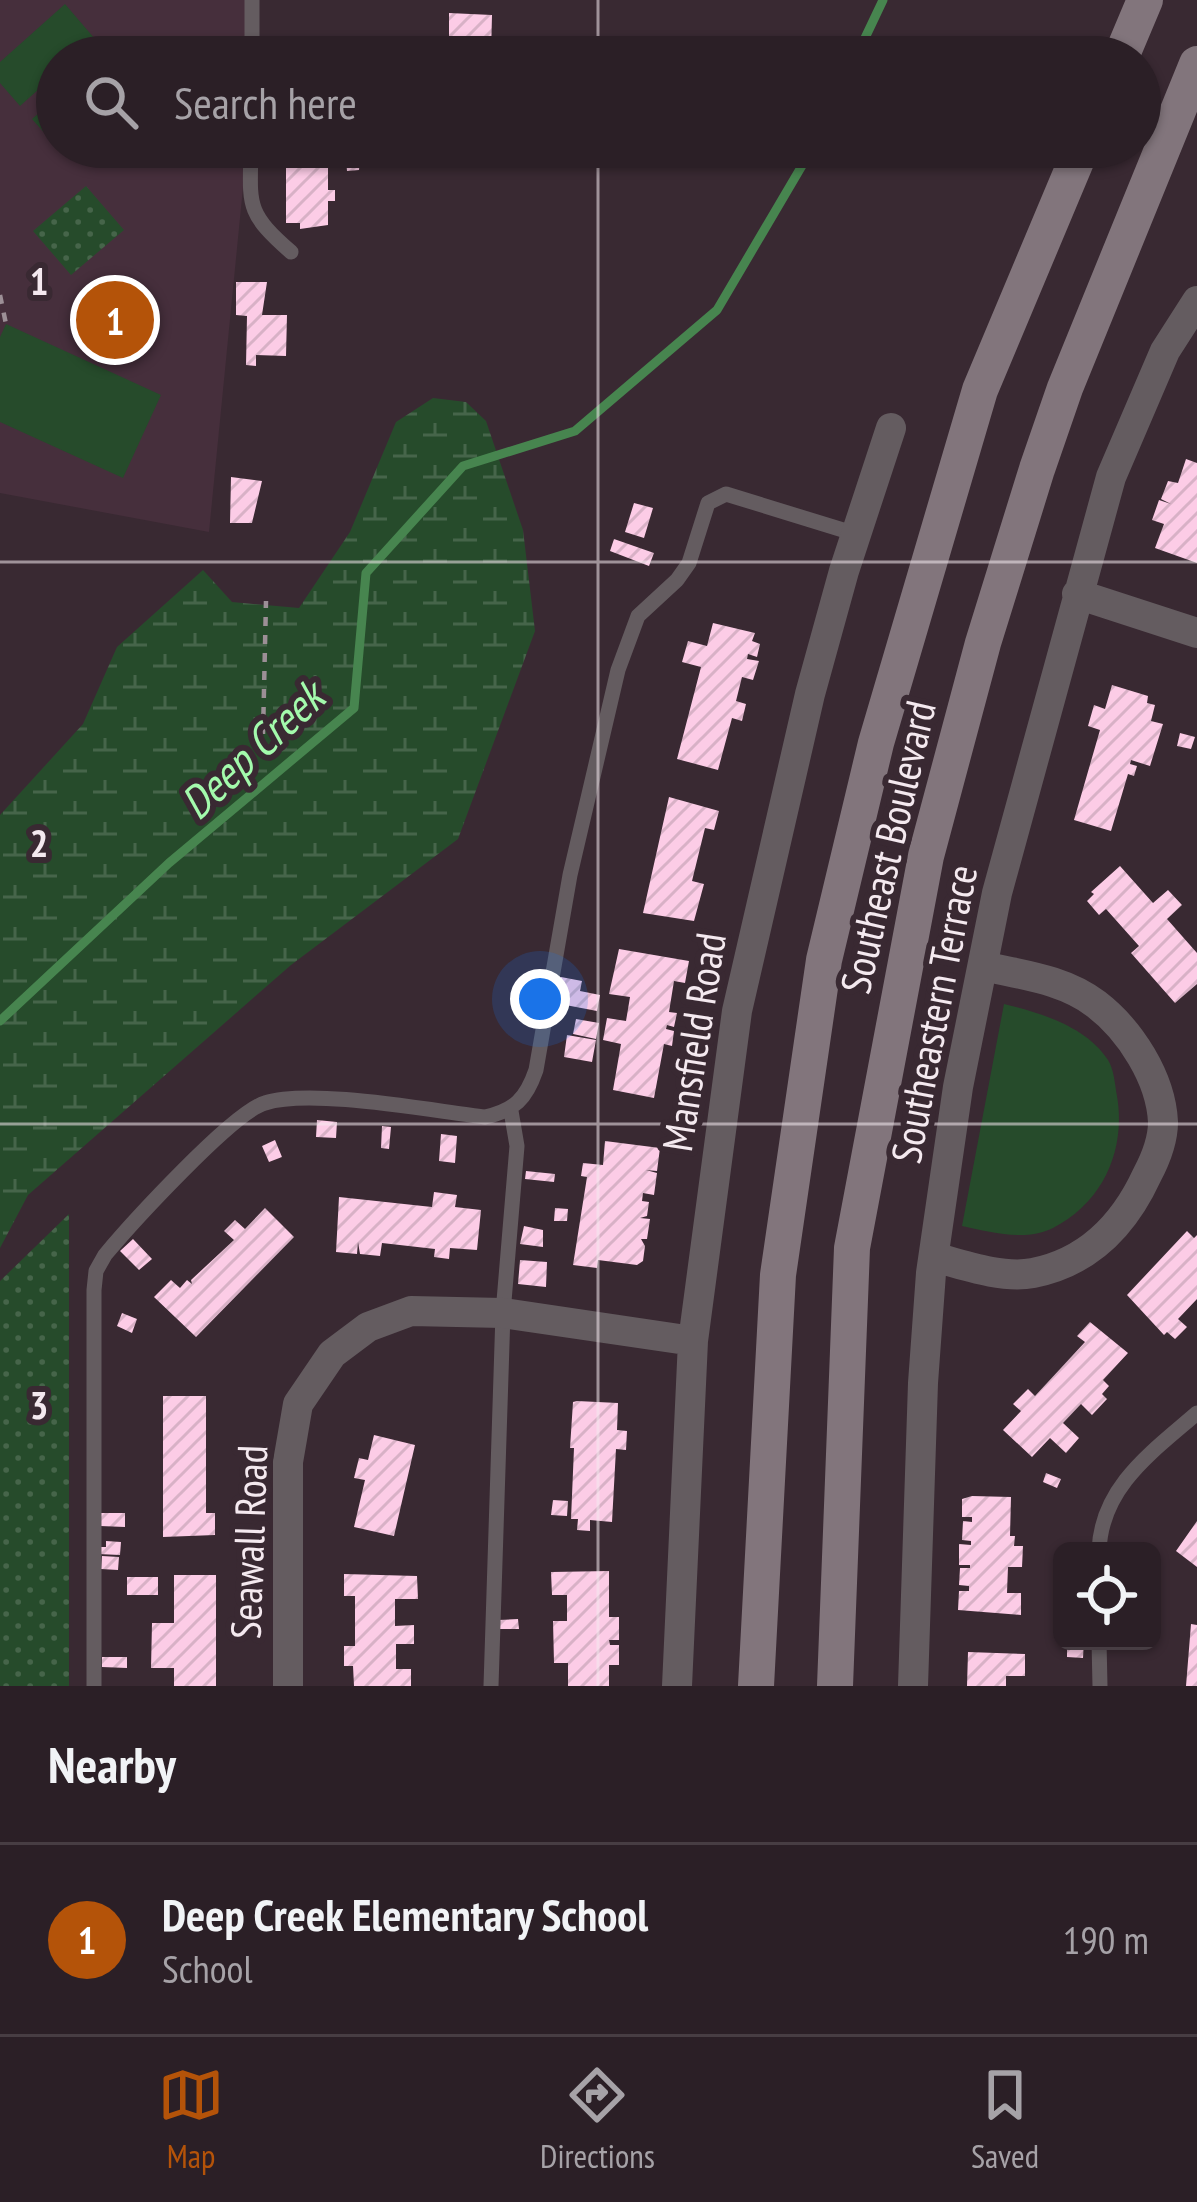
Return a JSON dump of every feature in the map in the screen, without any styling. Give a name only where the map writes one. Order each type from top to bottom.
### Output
[{"type":"main road","points":[[1130,36],[1145,0]]},
{"type":"main road","name":"Southeast Boulevard","points":[[1161,154],[1197,64]]},
{"type":"main road","name":"Southeast Boulevard","points":[[756,1686],[778,1274],[824,960],[876,743],[980,390],[1073,168]]},
{"type":"main road","name":"Southeast Boulevard","points":[[835,1686],[852,1248],[926,856],[983,643],[1051,428],[1155,168]]},
{"type":"street","name":"Southeastern Terrace","points":[[913,1686],[923,1383],[934,1257],[958,1087],[1014,824],[1112,477],[1165,351],[1197,301]]},
{"type":"street","name":"Mansfield Road","points":[[677,1686],[693,1340],[737,1011],[810,694],[891,428]]},
{"type":"street","points":[[1077,595],[1197,633]]},
{"type":"street","points":[[934,1257],[1028,1275],[1083,1256],[1118,1226],[1139,1193],[1155,1159],[1163,1124],[1156,1089],[1145,1066],[1132,1042],[1102,1009],[1051,981],[983,966]]},
{"type":"street","name":"Seawall Road","points":[[288,1686],[289,1462],[298,1404],[332,1354],[387,1318],[411,1310],[502,1313],[693,1340]]},
{"type":"lane","points":[[251,36],[252,0]]},
{"type":"lane","points":[[251,168],[250,198],[256,219],[291,252]]},
{"type":"lane","points":[[94,1686],[94,1290],[96,1271],[105,1255],[233,1123],[266,1102],[324,1099],[485,1117],[511,1111],[529,1090],[536,1070],[570,875],[618,670],[638,616],[677,580],[689,563],[708,502],[726,494],[856,534]]},
{"type":"lane","points":[[491,1686],[502,1313],[517,1146],[511,1111]]},
{"type":"lane","points":[[1100,1542],[1105,1511],[1115,1492],[1146,1457],[1197,1413]]},
{"type":"lane","points":[[1099,1650],[1100,1686]]},
{"type":"path","points":[[0,296],[6,324]]},
{"type":"path","points":[[262,734],[266,601]]},
{"type":"shaded area","points":[[0,0],[253,0],[252,36],[36,36],[36,168],[245,168],[209,532],[0,493]]},
{"type":"green space","points":[[65,4],[92,36],[36,36],[36,92],[20,106],[0,83],[0,62]]},
{"type":"green space","points":[[86,186],[124,230],[71,275],[33,231]]},
{"type":"green space","points":[[6,324],[161,395],[123,478],[0,422],[0,337]]},
{"type":"green space","points":[[433,398],[466,402],[486,421],[523,530],[535,631],[458,839],[291,965],[28,1195],[0,1248],[0,815],[83,724],[117,647],[203,570],[232,602],[299,608],[350,532],[396,422]]},
{"type":"green space","points":[[1004,1004],[1047,1017],[1088,1038],[1110,1064],[1117,1096],[1118,1135],[1098,1189],[1071,1217],[1031,1234],[962,1226]]},
{"type":"green space","points":[[69,1214],[69,1686],[0,1686],[0,1281]]},
{"type":"building","points":[[449,13],[492,15],[491,36],[449,36]]},
{"type":"building","points":[[286,168],[328,168],[328,190],[335,190],[335,201],[328,201],[328,225],[300,229],[300,223],[286,223]]},
{"type":"building","points":[[236,282],[267,282],[262,315],[287,315],[286,356],[256,355],[256,366],[246,365],[247,316],[236,315]]},
{"type":"building","points":[[1186,459],[1197,463],[1197,563],[1155,548],[1164,524],[1152,520],[1159,500],[1171,504],[1161,499],[1168,481],[1178,483]]},
{"type":"building","points":[[231,477],[262,481],[252,523],[230,523]]},
{"type":"building","points":[[634,503],[653,508],[644,538],[625,532]]},
{"type":"building","points":[[614,539],[654,553],[649,566],[610,551]]},
{"type":"building","points":[[713,623],[755,633],[752,641],[760,644],[757,657],[748,654],[747,659],[759,661],[753,680],[742,677],[736,701],[746,704],[742,721],[732,718],[718,770],[677,759],[701,667],[682,662],[688,641],[707,646]]},
{"type":"building","points":[[1112,685],[1148,696],[1147,703],[1155,705],[1151,721],[1163,724],[1150,766],[1131,760],[1137,766],[1134,776],[1128,774],[1111,831],[1074,820],[1100,730],[1088,726],[1094,705],[1105,709]]},
{"type":"building","points":[[1180,733],[1195,737],[1191,749],[1177,746]]},
{"type":"building","points":[[669,797],[719,811],[714,830],[705,828],[692,881],[704,884],[694,921],[643,913]]},
{"type":"building","points":[[1120,866],[1153,903],[1168,890],[1182,905],[1167,919],[1197,953],[1197,984],[1175,1003],[1131,953],[1139,946],[1106,909],[1099,915],[1087,901]]},
{"type":"building","points":[[619,949],[689,961],[685,983],[674,981],[669,1012],[677,1013],[674,1027],[667,1025],[666,1029],[674,1031],[672,1046],[664,1044],[654,1098],[613,1090],[621,1044],[603,1040],[607,1018],[626,1021],[630,997],[609,994]]},
{"type":"building","points":[[561,977],[582,981],[580,991],[600,995],[597,1011],[555,1003]]},
{"type":"building","points":[[576,1019],[599,1023],[596,1039],[573,1034]]},
{"type":"building","points":[[567,1035],[596,1040],[592,1062],[564,1057]]},
{"type":"building","points":[[317,1120],[337,1122],[336,1138],[316,1137]]},
{"type":"building","points":[[382,1126],[391,1127],[389,1149],[381,1148]]},
{"type":"building","points":[[441,1134],[457,1136],[455,1163],[439,1161]]},
{"type":"building","points":[[275,1140],[282,1157],[269,1162],[262,1146]]},
{"type":"building","points":[[605,1141],[660,1148],[657,1171],[646,1170],[657,1173],[654,1195],[643,1193],[642,1201],[649,1202],[647,1216],[640,1218],[650,1219],[647,1239],[641,1239],[643,1261],[637,1265],[598,1260],[597,1268],[573,1265],[587,1177],[581,1176],[583,1163],[603,1165]]},
{"type":"building","points":[[526,1171],[555,1174],[554,1182],[525,1179]]},
{"type":"building","points":[[434,1192],[457,1195],[455,1207],[481,1210],[477,1250],[450,1248],[449,1259],[434,1257],[435,1249],[382,1243],[380,1256],[360,1254],[358,1242],[357,1254],[336,1252],[339,1197],[432,1207]]},
{"type":"building","points":[[265,1208],[294,1237],[196,1337],[154,1297],[171,1280],[180,1288],[187,1280],[192,1284],[234,1240],[224,1231],[235,1220],[245,1229]]},
{"type":"building","points":[[555,1208],[568,1209],[567,1221],[554,1221]]},
{"type":"building","points":[[524,1226],[543,1230],[543,1247],[520,1244]]},
{"type":"building","points":[[1187,1231],[1194,1238],[1197,1235],[1197,1299],[1178,1319],[1187,1327],[1175,1339],[1167,1332],[1164,1335],[1127,1295]]},
{"type":"building","points":[[133,1239],[152,1259],[139,1270],[120,1251]]},
{"type":"building","points":[[520,1260],[547,1262],[546,1287],[518,1284]]},
{"type":"building","points":[[122,1313],[137,1319],[132,1333],[117,1326]]},
{"type":"building","points":[[1090,1322],[1128,1353],[1103,1380],[1109,1386],[1102,1394],[1107,1399],[1092,1415],[1081,1404],[1063,1423],[1079,1438],[1066,1453],[1050,1438],[1032,1457],[1003,1430],[1021,1411],[1013,1404],[1028,1389],[1035,1396],[1085,1342],[1077,1336]]},
{"type":"building","points":[[163,1396],[206,1396],[206,1513],[215,1513],[215,1535],[163,1537]]},
{"type":"building","points":[[573,1402],[618,1403],[617,1430],[627,1431],[626,1450],[616,1449],[612,1522],[590,1520],[590,1531],[577,1530],[578,1519],[571,1519],[574,1448],[570,1448]]},
{"type":"building","points":[[374,1435],[415,1445],[394,1536],[354,1527],[365,1480],[354,1478],[359,1458],[368,1460]]},
{"type":"building","points":[[1046,1473],[1061,1479],[1057,1488],[1043,1482]]},
{"type":"building","points":[[1011,1497],[1010,1536],[1015,1536],[1014,1546],[1023,1546],[1022,1567],[1008,1567],[1007,1593],[1021,1593],[1021,1615],[958,1610],[959,1591],[969,1591],[969,1586],[959,1585],[960,1568],[970,1568],[959,1565],[959,1544],[971,1545],[962,1540],[963,1521],[972,1522],[972,1517],[962,1517],[962,1499]]},
{"type":"building","points":[[553,1500],[568,1501],[567,1516],[551,1515]]},
{"type":"building","points":[[100,1513],[125,1513],[125,1527],[100,1526]]},
{"type":"building","points":[[1197,1521],[1197,1567],[1176,1551]]},
{"type":"building","points":[[106,1541],[121,1542],[120,1555],[98,1554]]},
{"type":"building","points":[[102,1556],[119,1557],[118,1570],[101,1569]]},
{"type":"building","points":[[609,1571],[609,1617],[619,1617],[619,1640],[609,1640],[610,1645],[619,1645],[619,1665],[609,1665],[609,1686],[568,1686],[568,1663],[554,1663],[553,1621],[567,1621],[567,1595],[552,1595],[551,1572]]},
{"type":"building","points":[[344,1574],[417,1576],[418,1599],[395,1599],[395,1626],[414,1625],[414,1644],[396,1644],[396,1669],[411,1669],[411,1686],[354,1686],[353,1666],[344,1666],[344,1646],[355,1646],[355,1596],[344,1596]]},
{"type":"building","points":[[174,1575],[216,1575],[216,1686],[174,1686],[174,1668],[151,1668],[152,1623],[174,1623]]},
{"type":"building","points":[[127,1577],[158,1577],[158,1595],[127,1595]]},
{"type":"building","points":[[518,1619],[519,1629],[498,1629],[498,1620]]},
{"type":"building","points":[[1191,1624],[1197,1625],[1197,1686],[1186,1686]]},
{"type":"building","points":[[1067,1650],[1083,1650],[1083,1658],[1067,1657]]},
{"type":"building","points":[[968,1652],[1025,1654],[1025,1676],[1006,1676],[1006,1686],[967,1686]]},
{"type":"building","points":[[102,1657],[127,1657],[127,1668],[102,1667]]},
{"type":"waterway","name":"Deep Creek","points":[[866,36],[883,0]]},
{"type":"waterway","name":"Deep Creek","points":[[0,1021],[169,863],[354,708],[366,573],[463,466],[575,431],[717,310],[801,168]]},
{"type":"place","name":"Deep Creek Elementary School","points":[[115,320]]}]
